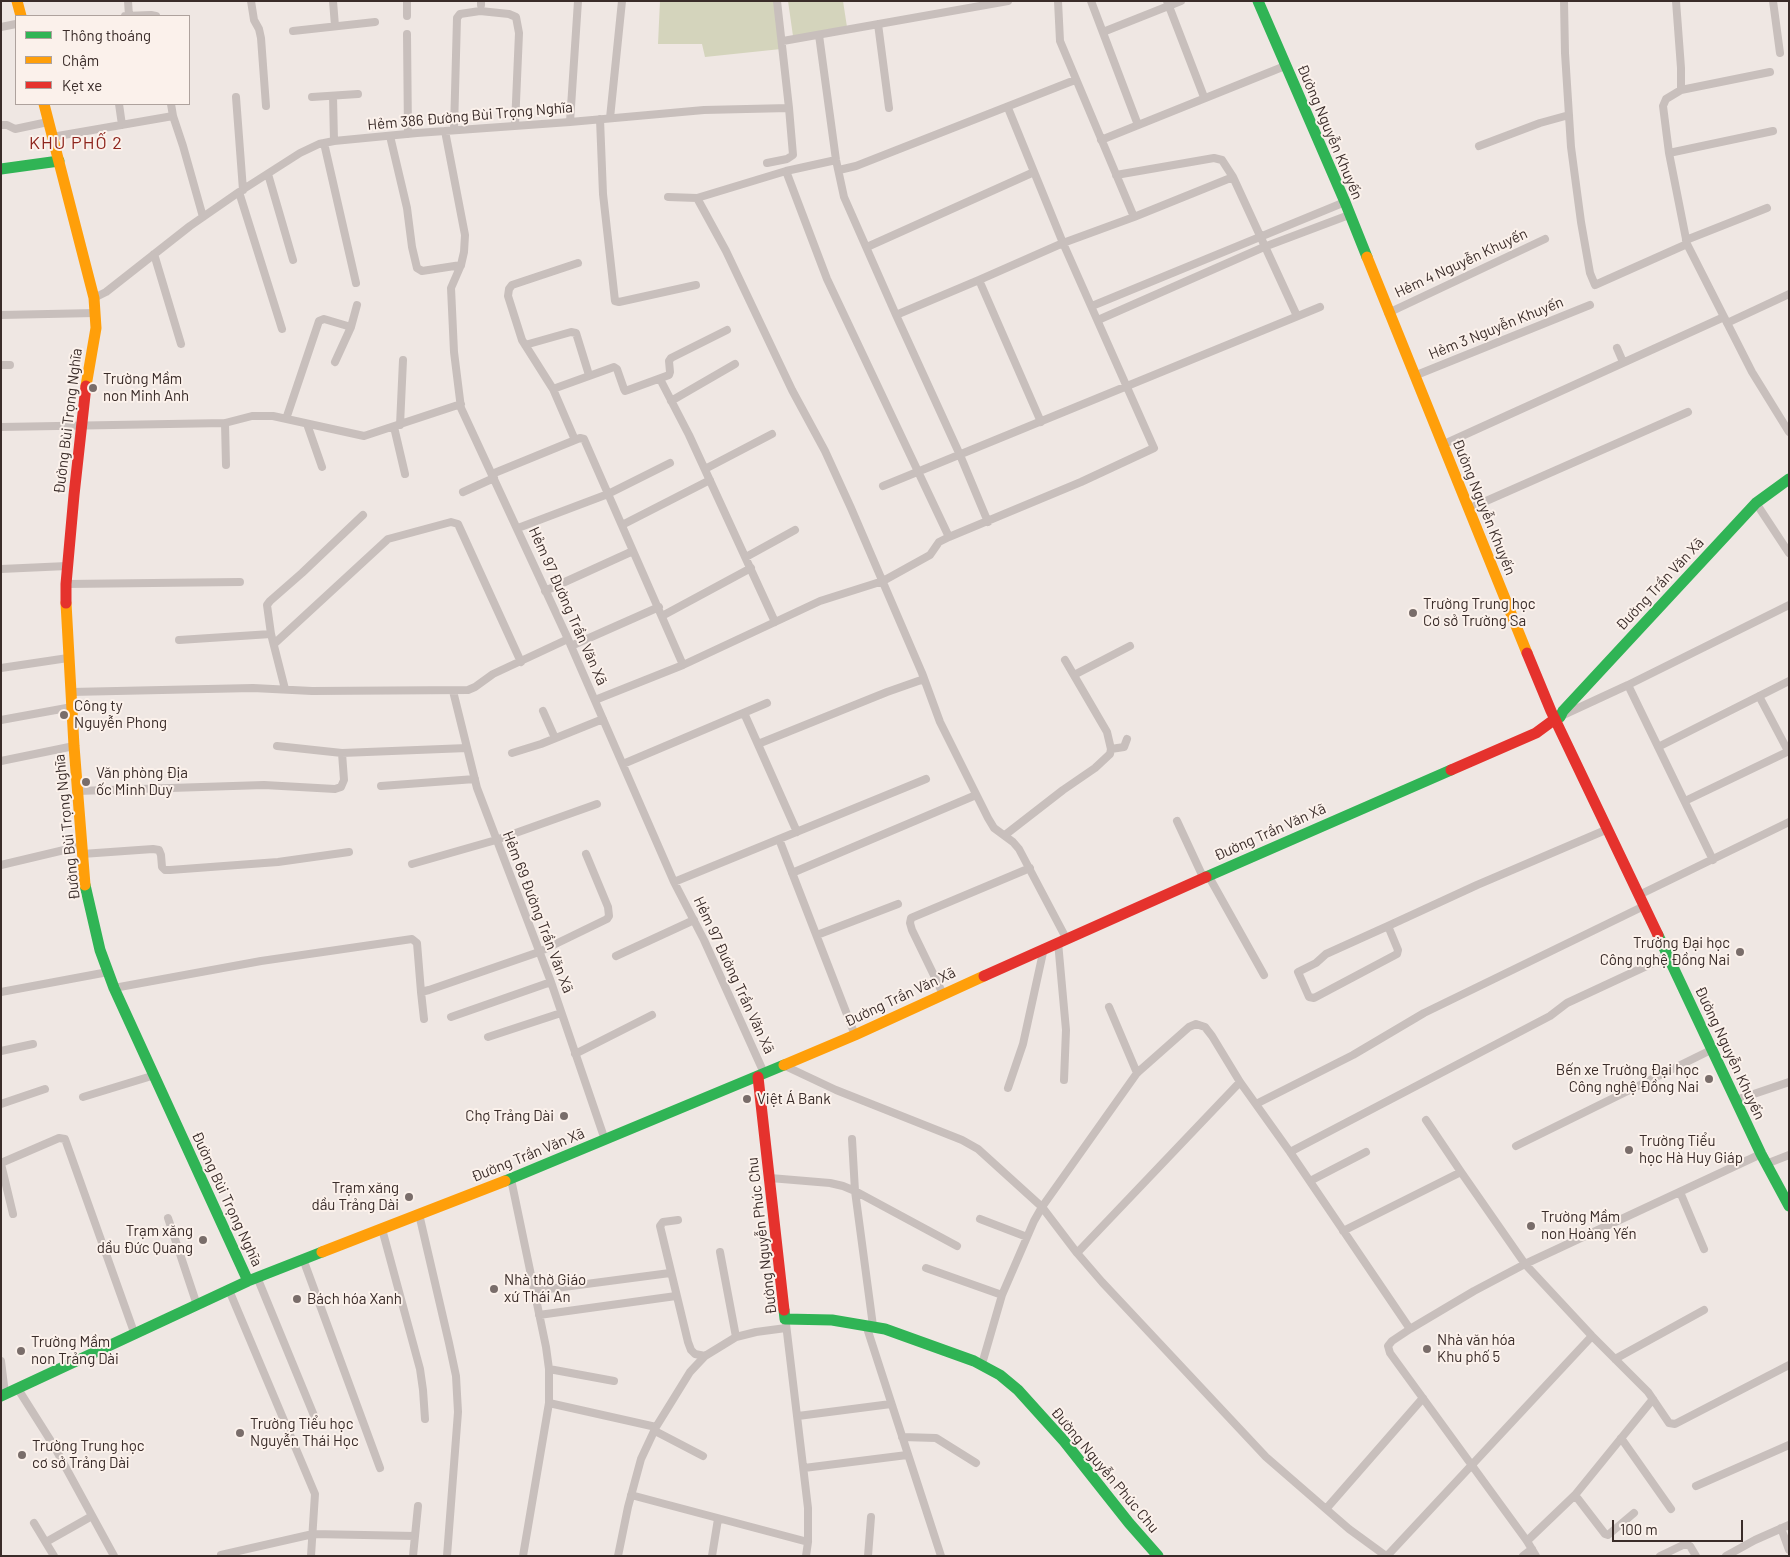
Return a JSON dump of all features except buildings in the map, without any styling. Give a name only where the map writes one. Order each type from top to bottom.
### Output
[{"type":"street","points":[[17,1],[21,15]]},
{"type":"street","points":[[128,1],[130,15]]},
{"type":"street","points":[[251,1],[254,20],[261,38],[266,106]]},
{"type":"street","points":[[333,1],[335,26]]},
{"type":"street","points":[[407,1],[407,16]]},
{"type":"street","points":[[570,122],[578,1]]},
{"type":"street","points":[[610,118],[622,1]]},
{"type":"street","points":[[767,163],[787,159],[793,154],[783,41],[777,1]]},
{"type":"street","points":[[783,41],[1008,1]]},
{"type":"street","points":[[1058,1],[1060,41],[1134,217]]},
{"type":"street","points":[[1091,1],[1138,125]]},
{"type":"street","points":[[1103,32],[1168,4],[1181,1]]},
{"type":"street","name":"Đường Nguyễn Khuyến","points":[[1258,1],[1345,202],[1468,509],[1558,718],[1644,906],[1764,1159],[1789,1206]]},
{"type":"street","points":[[1564,1],[1569,115],[1580,222],[1590,274],[1595,285],[1686,242],[1767,208]]},
{"type":"street","points":[[1676,1],[1681,90]]},
{"type":"street","points":[[1773,1],[1780,53]]},
{"type":"street","points":[[1168,4],[1204,97]]},
{"type":"street","name":"Hẻm 97 Đường Trần Văn Xã","points":[[515,125],[518,33],[516,17],[510,14],[480,11],[460,14],[457,18],[450,130],[465,235],[461,265],[451,288],[454,352],[461,404],[570,642],[674,882],[694,920],[761,1075]]},
{"type":"street","points":[[293,31],[375,22]]},
{"type":"street","points":[[1,27],[15,24]]},
{"type":"street","points":[[878,24],[889,108]]},
{"type":"street","points":[[406,34],[408,134]]},
{"type":"street","points":[[819,35],[836,160],[844,197],[960,455],[988,522]]},
{"type":"street","points":[[1101,140],[1285,66]]},
{"type":"street","points":[[1770,72],[1681,90],[1666,99],[1663,106],[1669,153],[1686,242],[1752,372],[1789,432]]},
{"type":"street","points":[[839,170],[856,166],[1008,108],[1075,80]]},
{"type":"street","points":[[312,97],[358,94]]},
{"type":"street","points":[[333,96],[334,141]]},
{"type":"street","points":[[236,97],[241,191],[282,329]]},
{"type":"street","name":"Đường Bùi Trọng Nghĩa","points":[[3,1395],[253,1279],[130,1025],[114,988],[100,950],[85,883],[68,658],[66,584],[85,392],[96,328],[94,298],[44,105]]},
{"type":"street","points":[[119,105],[122,125]]},
{"type":"street","points":[[171,105],[203,217]]},
{"type":"street","name":"Hẻm 386 Đường Bùi Trọng Nghĩa","points":[[94,298],[106,292],[203,217],[241,191],[300,153],[324,143],[450,130],[704,110],[789,108]]},
{"type":"street","points":[[595,700],[683,665],[820,601],[883,581],[930,555],[940,542],[949,537],[1081,482],[1154,448],[1063,243],[1008,108]]},
{"type":"street","points":[[1479,146],[1540,123],[1569,115]]},
{"type":"street","points":[[52,137],[173,116]]},
{"type":"street","points":[[600,119],[603,194],[616,300],[619,302],[696,285]]},
{"type":"street","points":[[1,125],[7,125],[15,129],[48,122]]},
{"type":"street","points":[[1669,153],[1773,131]]},
{"type":"street","points":[[390,136],[407,208],[417,268],[422,271],[461,265]]},
{"type":"street","points":[[324,143],[356,283]]},
{"type":"street","points":[[1116,175],[1214,158],[1222,160],[1233,177],[1297,316]]},
{"type":"street","points":[[668,197],[697,198],[786,171],[836,160]]},
{"type":"street","points":[[1,169],[59,161]]},
{"type":"street","points":[[786,171],[826,279],[949,537]]},
{"type":"street","points":[[867,247],[1034,172]]},
{"type":"street","points":[[268,174],[293,260]]},
{"type":"street","points":[[896,315],[1063,243],[1233,177]]},
{"type":"street","points":[[697,198],[726,251],[792,390],[825,451],[883,581],[940,722],[976,796],[994,828],[1005,835],[1019,849],[1030,868],[1062,940],[1066,1030],[1064,1080]]},
{"type":"street","points":[[1092,306],[1345,202]]},
{"type":"street","points":[[1098,320],[1264,247],[1349,215]]},
{"type":"street","name":"Hẻm 4 Nguyễn Khuyến","points":[[1388,313],[1545,239]]},
{"type":"street","points":[[154,254],[181,344]]},
{"type":"street","points":[[575,440],[553,389],[522,340],[508,296],[509,289],[516,283],[578,263]]},
{"type":"street","points":[[980,280],[1041,422]]},
{"type":"street","points":[[1442,445],[1623,362],[1789,294]]},
{"type":"street","points":[[335,362],[351,327],[357,305]]},
{"type":"street","name":"Hẻm 3 Nguyễn Khuyến","points":[[1414,376],[1590,305]]},
{"type":"street","points":[[883,486],[1320,307]]},
{"type":"street","points":[[1,314],[95,313]]},
{"type":"street","points":[[286,419],[319,321],[324,319],[351,327]]},
{"type":"street","points":[[553,389],[614,367],[617,369],[625,391],[669,375],[669,361],[671,358],[727,330]]},
{"type":"street","points":[[525,345],[576,332],[589,375]]},
{"type":"street","points":[[1617,348],[1623,362]]},
{"type":"street","points":[[403,360],[397,426],[405,474]]},
{"type":"street","points":[[671,401],[735,364]]},
{"type":"street","points":[[1,365],[10,366]]},
{"type":"street","points":[[660,379],[705,469],[775,622]]},
{"type":"street","points":[[1,427],[225,423],[252,416],[272,416],[364,436],[461,404]]},
{"type":"street","points":[[1468,509],[1688,412]]},
{"type":"street","points":[[225,423],[226,464]]},
{"type":"street","points":[[308,424],[322,467]]},
{"type":"street","points":[[705,469],[772,434]]},
{"type":"street","points":[[463,492],[493,476],[575,440],[584,439],[683,665]]},
{"type":"street","points":[[518,528],[608,494],[670,463]]},
{"type":"street","name":"Đường Trần Văn Xã","points":[[253,1279],[511,1179],[761,1075],[1206,876],[1536,733],[1558,718],[1756,503],[1789,479]]},
{"type":"street","points":[[622,525],[710,480]]},
{"type":"street","points":[[1756,503],[1789,554]]},
{"type":"street","points":[[285,689],[271,634],[267,605],[270,600],[302,573],[363,515]]},
{"type":"street","points":[[274,644],[388,539],[451,522],[458,524],[522,662]]},
{"type":"street","points":[[746,556],[795,530]]},
{"type":"street","points":[[545,591],[633,551]]},
{"type":"street","points":[[1,569],[67,566]]},
{"type":"street","points":[[662,616],[751,568]]},
{"type":"street","points":[[66,584],[240,582]]},
{"type":"street","points":[[1558,718],[1789,605]]},
{"type":"street","points":[[71,692],[243,688],[312,691],[453,691],[475,688],[487,677],[659,607]]},
{"type":"street","points":[[179,640],[271,634]]},
{"type":"street","points":[[1074,675],[1130,646]]},
{"type":"street","points":[[1,668],[68,658]]},
{"type":"street","points":[[1005,835],[1095,768],[1108,757],[1111,749],[1107,732],[1065,660]]},
{"type":"street","points":[[758,744],[924,679]]},
{"type":"street","points":[[1658,747],[1789,681]]},
{"type":"street","points":[[1628,685],[1713,860]]},
{"type":"street","name":"Hẻm 69 Đường Trần Văn Xã","points":[[453,691],[475,779],[496,840],[551,982],[605,1140]]},
{"type":"street","points":[[1685,801],[1788,751],[1760,696]]},
{"type":"street","points":[[623,764],[767,703]]},
{"type":"street","points":[[1,720],[72,707]]},
{"type":"street","points":[[543,711],[555,738]]},
{"type":"street","points":[[744,713],[796,832]]},
{"type":"street","points":[[512,753],[603,719]]},
{"type":"street","points":[[1111,749],[1125,743],[1129,755]]},
{"type":"street","points":[[1,762],[74,746]]},
{"type":"street","points":[[277,746],[342,753],[467,748]]},
{"type":"street","points":[[77,791],[264,785],[336,789],[341,788],[344,780],[342,753]]},
{"type":"street","points":[[382,786],[475,779]]},
{"type":"street","points":[[674,882],[926,779]]},
{"type":"street","points":[[792,873],[976,796]]},
{"type":"street","points":[[412,864],[496,840],[597,804]]},
{"type":"street","points":[[1177,821],[1206,876],[1264,975]]},
{"type":"street","points":[[1639,895],[1789,822]]},
{"type":"street","points":[[1388,926],[1398,950],[1396,955],[1314,998],[1309,997],[1298,972],[1316,963],[1326,954],[1477,885],[1608,829]]},
{"type":"street","points":[[779,840],[855,1034]]},
{"type":"street","points":[[1,865],[82,850],[159,850],[162,867],[165,870],[278,862],[349,852]]},
{"type":"street","points":[[422,992],[539,952],[610,916],[586,854]]},
{"type":"street","points":[[943,994],[912,930],[911,918],[1030,868]]},
{"type":"street","points":[[817,935],[898,904]]},
{"type":"street","points":[[1256,1104],[1353,1055],[1424,1013],[1644,906]]},
{"type":"street","points":[[616,956],[694,920]]},
{"type":"street","points":[[114,988],[261,961],[412,939],[417,943],[424,1018]]},
{"type":"street","points":[[1008,1088],[1023,1044],[1044,948]]},
{"type":"street","points":[[1290,1152],[1550,1016],[1567,1003],[1668,956]]},
{"type":"street","points":[[1,992],[108,972]]},
{"type":"street","points":[[451,1017],[551,982]]},
{"type":"street","points":[[1109,1007],[1137,1073]]},
{"type":"street","points":[[488,1037],[561,1013]]},
{"type":"street","points":[[575,1054],[652,1015]]},
{"type":"street","points":[[982,1364],[1002,1295],[1042,1207],[1137,1073],[1189,1027],[1196,1024],[1205,1027],[1212,1036],[1240,1082],[1310,1181],[1410,1329]]},
{"type":"street","points":[[1,1051],[33,1044]]},
{"type":"street","points":[[1516,1146],[1713,1049]]},
{"type":"street","points":[[783,1065],[836,1090],[962,1140],[978,1149],[1042,1207],[1077,1254],[1266,1457],[1349,1529],[1387,1556],[1592,1336]]},
{"type":"street","points":[[83,1098],[155,1075]]},
{"type":"street","name":"Đường Nguyễn Phúc Chu","points":[[761,1075],[786,1324],[832,1320],[870,1326],[895,1332],[982,1364],[1000,1374],[1018,1390],[1064,1441],[1128,1523],[1158,1556]]},
{"type":"street","points":[[1077,1254],[1240,1082]]},
{"type":"street","points":[[1736,1100],[1789,1082]]},
{"type":"street","points":[[1,1104],[45,1089]]},
{"type":"street","points":[[1426,1120],[1525,1264],[1638,1382],[1653,1399],[1669,1423],[1675,1424],[1789,1365]]},
{"type":"street","points":[[13,1214],[1,1164],[59,1138],[65,1139],[135,1335]]},
{"type":"street","points":[[852,1139],[855,1191],[870,1326],[891,1404],[942,1556]]},
{"type":"street","points":[[1310,1181],[1366,1152]]},
{"type":"street","points":[[1523,1556],[1534,1553],[1527,1541],[1390,1353],[1388,1346],[1392,1341],[1410,1329],[1525,1264],[1680,1192],[1764,1159],[1789,1155]]},
{"type":"street","points":[[1343,1231],[1461,1172]]},
{"type":"street","points":[[770,1178],[830,1183],[855,1191],[957,1246]]},
{"type":"street","points":[[511,1179],[549,1369],[549,1403],[523,1556]]},
{"type":"street","points":[[1680,1192],[1704,1249]]},
{"type":"street","points":[[419,1214],[449,1343],[457,1394],[458,1412],[447,1556]]},
{"type":"street","points":[[168,1218],[197,1305]]},
{"type":"street","points":[[980,1219],[1027,1237]]},
{"type":"street","points":[[678,1220],[663,1222],[660,1226],[670,1273],[691,1350],[695,1354],[705,1356]]},
{"type":"street","points":[[382,1229],[420,1369],[425,1419]]},
{"type":"street","points":[[720,1252],[736,1337]]},
{"type":"street","points":[[303,1260],[380,1468]]},
{"type":"street","points":[[926,1268],[1002,1295]]},
{"type":"street","points":[[533,1291],[670,1273]]},
{"type":"street","points":[[253,1279],[315,1418]]},
{"type":"street","points":[[229,1290],[315,1494],[311,1556]]},
{"type":"street","points":[[538,1315],[676,1296]]},
{"type":"street","points":[[1615,1359],[1704,1310]]},
{"type":"street","points":[[618,1556],[631,1495],[641,1460],[655,1429],[690,1372],[705,1356],[736,1337],[786,1324],[809,1517],[806,1556]]},
{"type":"street","points":[[1,1361],[3,1395]]},
{"type":"street","points":[[549,1369],[614,1381]]},
{"type":"street","points":[[18,1388],[54,1446],[114,1556]]},
{"type":"street","points":[[1326,1509],[1423,1398]]},
{"type":"street","points":[[1527,1541],[1575,1495],[1653,1399]]},
{"type":"street","points":[[549,1403],[655,1429],[703,1456]]},
{"type":"street","points":[[798,1416],[891,1404]]},
{"type":"street","points":[[902,1437],[936,1438],[976,1462]]},
{"type":"street","points":[[1621,1438],[1671,1509]]},
{"type":"street","points":[[1696,1486],[1789,1445]]},
{"type":"street","points":[[804,1468],[907,1455]]},
{"type":"street","points":[[631,1495],[808,1542]]},
{"type":"street","points":[[1575,1495],[1605,1534],[1610,1534],[1634,1513]]},
{"type":"street","points":[[413,1556],[418,1506]]},
{"type":"street","points":[[46,1542],[92,1516]]},
{"type":"street","points":[[868,1556],[871,1517]]},
{"type":"street","points":[[712,1556],[718,1519]]},
{"type":"street","points":[[34,1523],[54,1556]]},
{"type":"street","points":[[1726,1556],[1754,1540],[1785,1526],[1789,1550]]},
{"type":"street","points":[[221,1556],[313,1534],[415,1536]]},
{"type":"street","points":[[1660,1556],[1683,1545],[1690,1546],[1696,1556]]},
{"type":"green space","points":[[660,1],[774,1],[781,49],[705,57],[702,44],[658,44]]},
{"type":"green space","points":[[788,1],[843,1],[847,27],[793,36]]},
{"type":"traffic: fast","points":[[1258,1],[1367,257]]},
{"type":"traffic: fast","points":[[1,169],[59,161]]},
{"type":"traffic: fast","points":[[1560,717],[1563,711],[1756,503],[1789,479]]},
{"type":"traffic: fast","points":[[1206,877],[1451,770]]},
{"type":"traffic: fast","points":[[85,885],[100,950],[114,988],[248,1281]]},
{"type":"traffic: fast","points":[[1658,935],[1761,1154],[1789,1206]]},
{"type":"traffic: fast","points":[[505,1181],[784,1065]]},
{"type":"traffic: fast","points":[[1,1396],[248,1281],[322,1252]]},
{"type":"traffic: fast","points":[[784,1310],[785,1319],[832,1320],[885,1329],[974,1361],[1000,1375],[1018,1390],[1064,1441],[1129,1523],[1158,1556]]},
{"type":"traffic: slow","points":[[17,1],[21,15]]},
{"type":"traffic: slow","points":[[44,105],[94,298],[96,328],[86,386]]},
{"type":"traffic: slow","points":[[1367,257],[1527,653]]},
{"type":"traffic: slow","points":[[66,603],[74,746],[85,885]]},
{"type":"traffic: slow","points":[[784,1065],[984,976]]},
{"type":"traffic: slow","points":[[322,1252],[505,1181]]},
{"type":"traffic: jam","points":[[66,603],[74,495],[86,386]]},
{"type":"traffic: jam","points":[[1527,653],[1551,711],[1658,935]]},
{"type":"traffic: jam","points":[[1451,770],[1536,733],[1555,719]]},
{"type":"traffic: jam","points":[[984,976],[1206,877]]},
{"type":"traffic: jam","points":[[758,1077],[784,1310]]},
{"type":"place","name":"Trường Mầm non Minh Anh","points":[[93,388]]},
{"type":"place","name":"Trường Trung học Cơ sở Trường Sa","points":[[1413,613]]},
{"type":"place","name":"Công ty Nguyễn Phong","points":[[64,715]]},
{"type":"place","name":"Văn phòng Địa ốc Minh Duy","points":[[86,782]]},
{"type":"place","name":"Trường Đại học Công nghệ Đồng Nai","points":[[1740,952]]},
{"type":"place","name":"Bến xe Trường Đại học Công nghệ Đồng Nai","points":[[1709,1079]]},
{"type":"place","name":"Việt Á Bank","points":[[747,1099]]},
{"type":"place","name":"Chợ Trảng Dài","points":[[564,1116]]},
{"type":"place","name":"Trường Tiểu học Hà Huy Giáp","points":[[1629,1150]]},
{"type":"place","name":"Trạm xăng dầu Trảng Dài","points":[[409,1197]]},
{"type":"place","name":"Trường Mầm non Hoàng Yến","points":[[1531,1226]]},
{"type":"place","name":"Trạm xăng dầu Đức Quang","points":[[203,1240]]},
{"type":"place","name":"Nhà thờ Giáo xứ Thái An","points":[[494,1289]]},
{"type":"place","name":"Bách hóa Xanh","points":[[297,1299]]},
{"type":"place","name":"Nhà văn hóa Khu phố 5","points":[[1427,1349]]},
{"type":"place","name":"Trường Mầm non Trảng Dài","points":[[21,1351]]},
{"type":"place","name":"Trường Tiểu học Nguyễn Thái Học","points":[[240,1433]]},
{"type":"place","name":"Trường Trung học cơ sở Trảng Dài","points":[[22,1455]]},
{"type":"district","name":"KHU PHỐ 2","points":[[76,143]]}]
